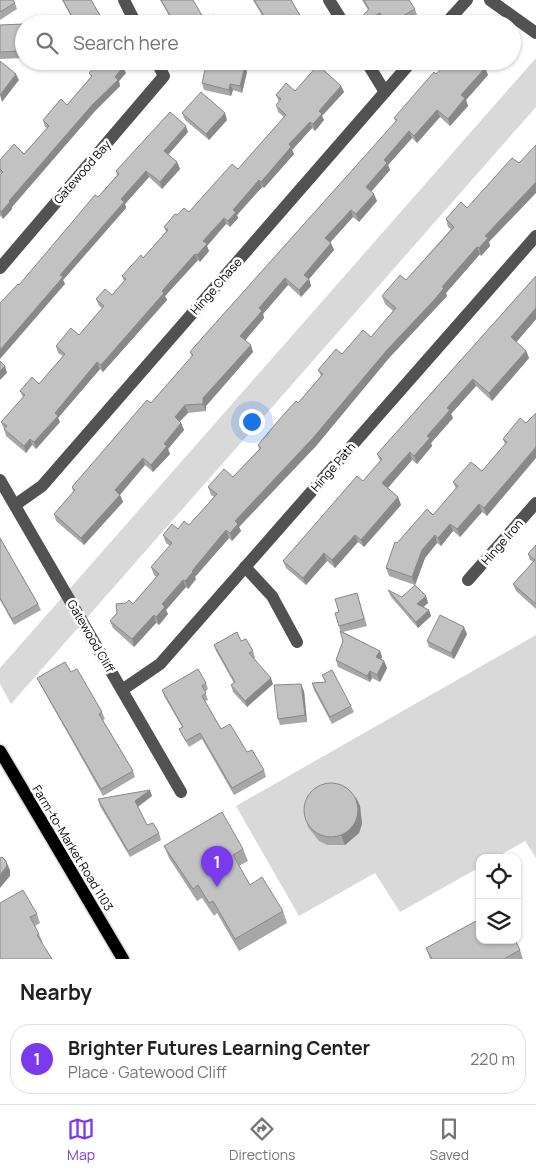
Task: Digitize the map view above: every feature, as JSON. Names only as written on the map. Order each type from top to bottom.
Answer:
[{"type":"main road","name":"Farm-to-Market Road 1103","points":[[0,752],[123,959]]},
{"type":"street","points":[[124,0],[132,15]]},
{"type":"street","points":[[329,0],[338,15]]},
{"type":"street","points":[[454,15],[467,0]]},
{"type":"street","points":[[490,0],[511,15]]},
{"type":"street","points":[[521,22],[536,33]]},
{"type":"street","name":"Gatewood Bay","points":[[0,268],[164,76],[161,70]]},
{"type":"street","points":[[372,70],[385,92]]},
{"type":"street","name":"Hinge Chase","points":[[15,506],[42,486],[404,70]]},
{"type":"street","name":"Hinge Path","points":[[122,690],[160,664],[534,241]]},
{"type":"street","name":"Gatewood Cliff","points":[[0,480],[181,792]]},
{"type":"street","name":"Hinge Iron","points":[[468,580],[536,503]]},
{"type":"street","points":[[245,567],[272,596],[297,642]]},
{"type":"shaded area","points":[[536,58],[536,107],[11,704],[0,684],[0,668]]},
{"type":"shaded area","points":[[536,635],[536,858],[525,841],[502,854],[476,854],[476,869],[400,912],[375,873],[299,916],[236,806]]},
{"type":"building","points":[[0,0],[13,0],[15,3],[0,12]]},
{"type":"building","points":[[63,0],[91,0],[100,15],[71,15]]},
{"type":"building","points":[[161,0],[193,0],[202,15],[170,15]]},
{"type":"building","points":[[254,0],[291,0],[300,15],[263,15]]},
{"type":"building","points":[[364,0],[409,0],[415,9],[405,15],[381,15],[380,13],[377,15],[363,15],[369,9]]},
{"type":"building","points":[[15,24],[15,51],[0,52],[0,25]]},
{"type":"building","points":[[0,61],[16,74],[0,95]]},
{"type":"building","points":[[92,70],[121,70],[115,77],[118,80],[93,104],[1,212],[0,175],[3,172],[0,169],[0,160],[14,144],[24,154],[49,126],[43,120],[61,99],[67,105],[92,76],[89,73]]},
{"type":"building","points":[[205,70],[244,70],[240,86],[230,84],[229,90],[202,83]]},
{"type":"building","points":[[314,70],[323,70],[341,86],[319,111],[322,114],[313,124],[310,122],[289,144],[291,147],[261,182],[259,180],[233,210],[236,212],[228,221],[224,218],[203,241],[207,244],[197,255],[195,254],[162,291],[164,293],[101,365],[97,362],[55,413],[58,416],[34,442],[30,439],[24,446],[4,429],[7,426],[1,422],[25,395],[20,391],[32,377],[39,384],[65,354],[56,346],[71,328],[79,335],[104,306],[96,299],[105,289],[112,295],[126,279],[122,276],[141,255],[143,258],[168,230],[164,227],[175,214],[177,215],[184,208],[189,212],[232,164],[238,169],[286,115],[276,105],[281,99],[276,95],[286,83],[295,91]]},
{"type":"building","points":[[440,70],[483,70],[461,95],[465,98],[448,119],[437,110],[414,136],[409,131],[384,160],[387,163],[366,187],[374,194],[356,214],[351,210],[325,238],[331,243],[304,275],[309,279],[299,290],[285,278],[259,308],[262,311],[240,336],[251,345],[203,398],[203,404],[185,405],[175,417],[181,423],[164,444],[167,446],[151,465],[143,458],[115,490],[120,495],[81,538],[54,514],[75,490],[72,487],[147,400],[151,403],[193,355],[190,352],[397,120],[394,118],[434,72],[436,74]]},
{"type":"building","points":[[201,92],[225,113],[206,134],[182,113]]},
{"type":"building","points":[[170,112],[186,126],[164,151],[177,162],[160,182],[146,171],[121,199],[124,202],[60,275],[63,277],[0,350],[0,303],[19,285],[95,195],[98,197],[119,174],[116,171]]},
{"type":"building","points":[[536,145],[536,182],[485,236],[488,238],[479,248],[477,247],[442,287],[444,288],[435,299],[387,350],[313,438],[235,521],[238,524],[230,533],[226,530],[193,572],[185,581],[183,580],[162,604],[165,607],[156,617],[154,615],[132,639],[110,621],[117,613],[116,604],[126,603],[129,600],[133,604],[159,574],[151,567],[172,543],[163,535],[172,524],[178,529],[184,521],[189,525],[217,494],[208,487],[224,469],[233,477],[261,448],[258,445],[278,421],[296,401],[298,403],[323,374],[318,370],[336,349],[342,354],[363,330],[371,337],[396,308],[382,296],[400,275],[406,280],[454,227],[446,219],[461,202],[467,208],[512,158],[519,163]]},
{"type":"building","points":[[536,276],[536,308],[511,337],[526,351],[489,393],[473,379],[447,408],[450,410],[427,436],[430,438],[414,456],[410,452],[382,483],[398,497],[361,540],[355,535],[332,560],[324,553],[303,578],[283,561],[357,476],[363,481],[382,459],[377,454]]},
{"type":"building","points":[[0,361],[5,366],[0,371]]},
{"type":"building","points":[[536,413],[536,447],[484,508],[479,504],[457,529],[450,524],[438,538],[435,535],[422,550],[412,577],[386,568],[395,542],[397,543],[427,509],[433,515],[458,486],[453,482],[471,462],[482,471],[507,442],[503,439],[520,418],[526,423]]},
{"type":"building","points":[[0,538],[38,604],[12,619],[0,598]]},
{"type":"building","points":[[536,545],[536,604],[513,584],[535,560],[528,554]]},
{"type":"building","points":[[415,585],[426,596],[417,604],[429,610],[416,622],[388,590],[402,597]]},
{"type":"building","points":[[357,593],[364,619],[339,626],[335,613],[339,612],[335,599]]},
{"type":"building","points":[[440,615],[464,627],[451,653],[427,641]]},
{"type":"building","points":[[340,631],[380,651],[376,657],[384,661],[377,675],[370,671],[367,676],[336,660],[343,641]]},
{"type":"building","points":[[237,632],[241,641],[246,639],[253,651],[249,653],[271,678],[245,701],[231,685],[235,682],[214,645]]},
{"type":"building","points":[[65,662],[71,672],[77,669],[102,712],[99,714],[133,771],[101,789],[37,678]]},
{"type":"building","points":[[198,669],[206,683],[202,686],[206,693],[202,696],[221,729],[230,724],[247,752],[252,750],[264,770],[232,788],[200,733],[186,741],[179,729],[183,727],[162,690]]},
{"type":"building","points":[[332,670],[351,706],[330,717],[312,683],[326,682],[322,675]]},
{"type":"building","points":[[301,684],[305,715],[278,719],[274,685]]},
{"type":"building","points":[[331,783],[341,785],[350,791],[356,800],[358,810],[356,820],[350,829],[341,835],[331,837],[321,835],[312,829],[306,820],[304,810],[306,800],[312,791],[321,785]]},
{"type":"building","points":[[150,790],[135,801],[147,825],[153,823],[159,833],[128,851],[98,799]]},
{"type":"building","points":[[222,812],[243,849],[233,855],[250,885],[262,877],[283,911],[235,939],[213,901],[209,903],[198,885],[193,889],[164,846]]},
{"type":"building","points":[[2,857],[6,861],[7,866],[0,875],[0,858]]},
{"type":"building","points":[[23,890],[37,914],[30,917],[39,934],[37,935],[52,959],[0,959],[0,903]]},
{"type":"building","points":[[476,921],[476,944],[517,944],[520,950],[504,959],[432,959],[426,948]]},
{"type":"place","name":"Brighter Futures Learning Center","points":[[217,887]]}]
